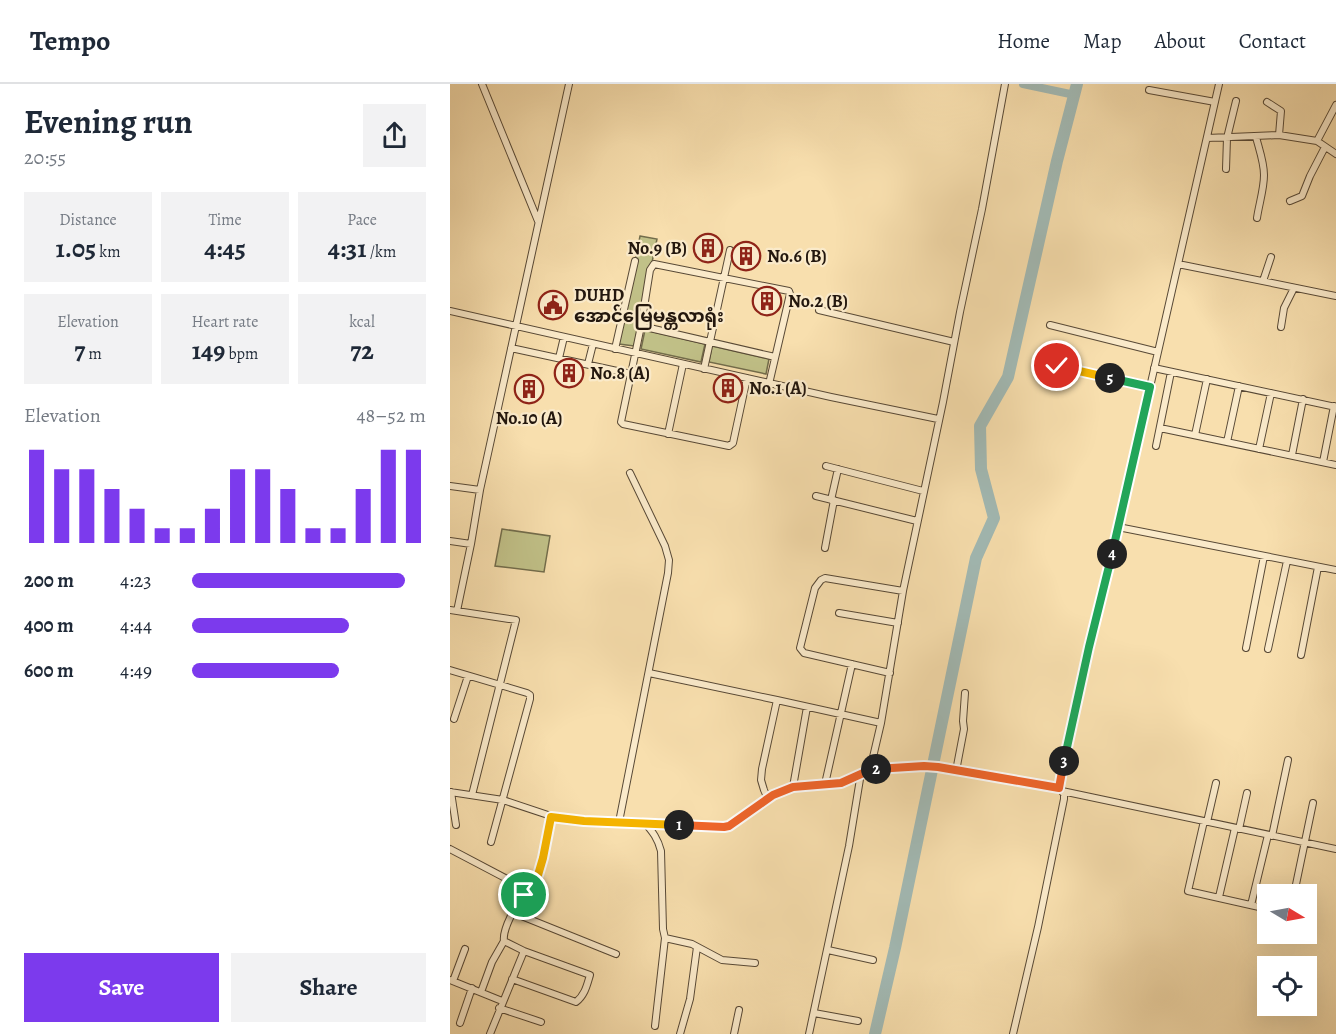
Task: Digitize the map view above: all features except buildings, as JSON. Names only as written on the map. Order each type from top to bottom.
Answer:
[{"type":"street","points":[[482,84],[538,222]]},
{"type":"street","points":[[472,795],[516,620],[454,610],[471,544],[480,490],[569,84]]},
{"type":"street","points":[[870,770],[881,723],[903,591],[982,209],[1005,84]]},
{"type":"street","points":[[1014,1034],[1064,799],[1060,789],[1077,698],[1219,84]]},
{"type":"street","points":[[1149,90],[1215,102]]},
{"type":"street","points":[[1226,170],[1227,138],[1236,101]]},
{"type":"street","points":[[1268,102],[1281,111],[1279,135]]},
{"type":"street","points":[[1317,141],[1336,105]]},
{"type":"street","points":[[1207,138],[1279,135],[1317,141],[1336,154]]},
{"type":"street","points":[[1256,137],[1264,173],[1257,218]]},
{"type":"street","points":[[1290,201],[1302,196],[1325,147]]},
{"type":"street","points":[[704,369],[730,250]]},
{"type":"street","points":[[1263,281],[1271,257]]},
{"type":"street","points":[[615,349],[635,261]]},
{"type":"street","points":[[747,378],[733,443],[729,446],[621,422],[650,270],[654,264],[789,291],[769,384]]},
{"type":"street","points":[[1178,264],[1334,294]]},
{"type":"street","points":[[1281,327],[1284,308],[1294,288]]},
{"type":"street","points":[[819,310],[954,342]]},
{"type":"street","points":[[450,312],[769,384],[938,419]]},
{"type":"street","points":[[1050,325],[1158,352]]},
{"type":"street","points":[[641,326],[775,357]]},
{"type":"street","points":[[559,358],[564,337]]},
{"type":"street","points":[[588,364],[593,344]]},
{"type":"street","points":[[511,348],[631,374]]},
{"type":"street","points":[[668,434],[683,364]]},
{"type":"street","points":[[1057,366],[1150,387]]},
{"type":"street","points":[[1154,368],[1335,406],[1323,462]]},
{"type":"street","points":[[1156,446],[1171,372]]},
{"type":"street","points":[[1195,435],[1207,380]]},
{"type":"street","points":[[1227,442],[1239,386]]},
{"type":"street","points":[[1259,449],[1271,393]]},
{"type":"street","points":[[1292,455],[1303,399]]},
{"type":"street","points":[[1160,428],[1336,465]]},
{"type":"street","points":[[826,466],[923,491]]},
{"type":"street","points":[[825,548],[838,469]]},
{"type":"street","points":[[619,822],[669,560],[665,546],[630,473]]},
{"type":"street","points":[[450,486],[480,490]]},
{"type":"street","points":[[816,496],[917,521]]},
{"type":"street","points":[[1118,527],[1336,570]]},
{"type":"street","points":[[450,541],[471,544]]},
{"type":"street","points":[[1246,648],[1264,556]]},
{"type":"street","points":[[1268,649],[1287,561]]},
{"type":"street","points":[[1301,655],[1318,567]]},
{"type":"street","points":[[890,673],[804,653],[800,648],[815,588],[821,580],[825,578],[903,591]]},
{"type":"street","points":[[839,613],[898,623]]},
{"type":"street","points":[[825,784],[852,664]]},
{"type":"street","points":[[450,670],[530,695],[491,842]]},
{"type":"street","points":[[649,674],[881,723]]},
{"type":"street","points":[[454,719],[468,676]]},
{"type":"street","points":[[956,771],[964,729],[965,693]]},
{"type":"street","points":[[768,798],[761,780],[762,769],[777,700]]},
{"type":"street","points":[[793,787],[807,707]]},
{"type":"street","points":[[1251,905],[1288,760]]},
{"type":"street","points":[[456,825],[451,792],[503,800],[551,817],[724,827],[729,826],[768,798],[793,787],[846,782],[870,770],[924,766],[1060,789],[1336,849]]},
{"type":"street","points":[[809,1034],[849,846],[861,773]]},
{"type":"street","points":[[1216,783],[1188,890],[1257,906]]},
{"type":"street","points":[[1219,897],[1247,793]]},
{"type":"street","points":[[1296,884],[1313,803]]},
{"type":"street","points":[[481,992],[492,962],[504,941],[505,928],[538,875],[551,817]]},
{"type":"street","points":[[644,822],[654,833],[661,851],[665,938],[655,1026]]},
{"type":"street","points":[[450,849],[528,890]]},
{"type":"street","points":[[514,913],[616,954]]},
{"type":"street","points":[[665,938],[697,946],[722,960],[755,963]]},
{"type":"street","points":[[504,941],[524,951],[590,975],[586,990],[576,1002],[512,979]]},
{"type":"street","points":[[680,1034],[690,999],[697,946]]},
{"type":"street","points":[[465,949],[452,980],[541,1022]]},
{"type":"street","points":[[828,950],[873,960]]},
{"type":"street","points":[[490,1034],[524,951]]},
{"type":"street","points":[[460,1023],[471,988]]},
{"type":"street","points":[[734,1034],[739,1010]]},
{"type":"street","points":[[814,1013],[858,1021]]},
{"type":"green space","points":[[640,236],[657,239],[634,346],[619,344]]},
{"type":"green space","points":[[645,330],[705,344],[701,362],[641,349]]},
{"type":"green space","points":[[712,346],[769,359],[766,374],[709,362]]},
{"type":"green space","points":[[502,529],[550,536],[544,572],[495,566]]},
{"type":"waterway","points":[[1023,84],[1075,95]]},
{"type":"waterway","points":[[875,1034],[976,558],[994,518],[981,469],[980,426],[1008,377],[1057,161],[1077,84]]},
{"type":"place","name":"No.9 (B)","points":[[708,248]]},
{"type":"place","name":"No.6 (B)","points":[[746,256]]},
{"type":"place","name":"No.2 (B)","points":[[767,301]]},
{"type":"place","name":"DUHD အောင်မြေမန္တလာရုံး","points":[[553,305]]},
{"type":"place","name":"No.8 (A)","points":[[569,373]]},
{"type":"place","name":"No.1 (A)","points":[[728,388]]},
{"type":"place","name":"No.10 (A)","points":[[529,389]]},
{"type":"route","points":[[524,895],[538,875],[551,817],[584,821],[644,822],[719,828],[729,826],[773,795],[793,787],[846,782],[870,770],[924,766],[1059,788],[1077,698],[1150,387],[1057,366]]}]
